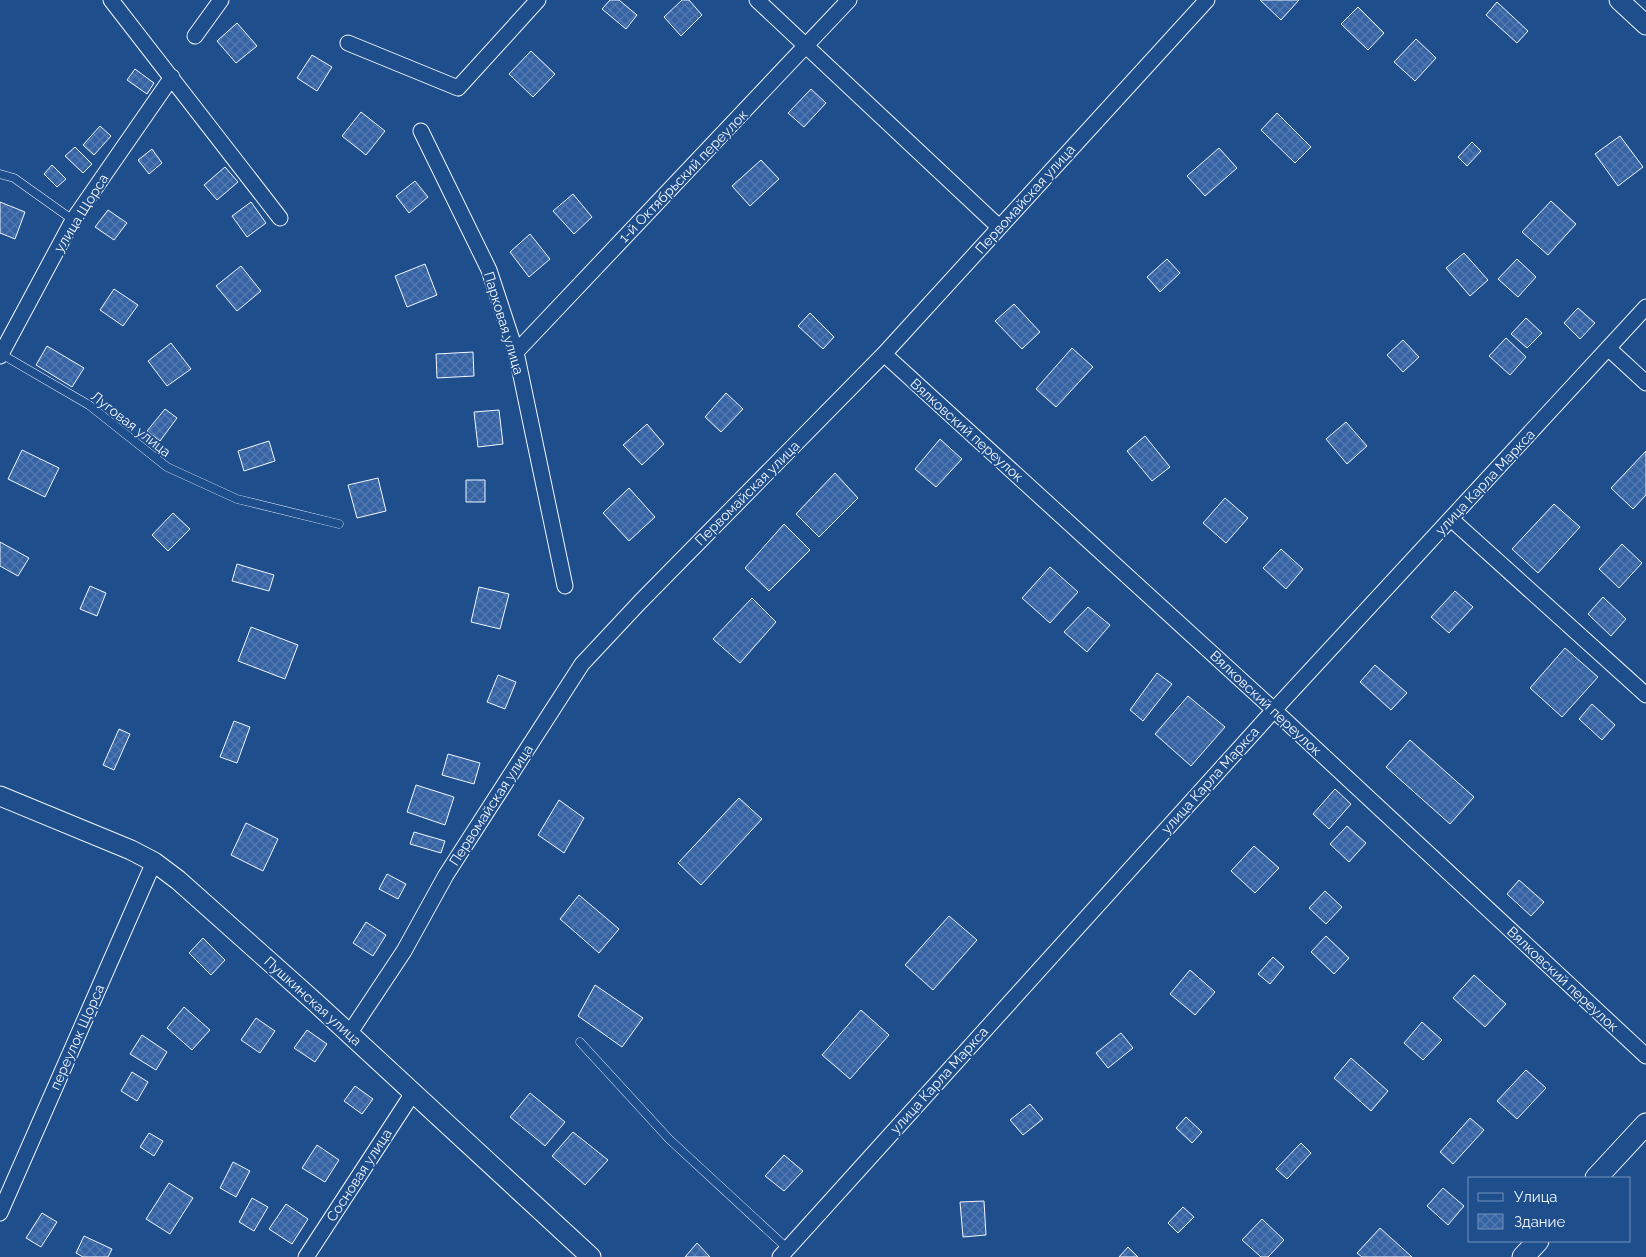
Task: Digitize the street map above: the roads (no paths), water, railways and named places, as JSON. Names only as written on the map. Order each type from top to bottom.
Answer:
[{"type":"main road","points":[[1597,1177],[1646,1124]]},
{"type":"main road","points":[[1523,1257],[1537,1242]]},
{"type":"street","points":[[111,0],[280,218]]},
{"type":"street","points":[[195,36],[221,0]]},
{"type":"street","points":[[348,43],[458,88],[538,0]]},
{"type":"street","points":[[757,0],[999,227]]},
{"type":"street","name":"1-й Октябрьский переулок","points":[[516,352],[849,0]]},
{"type":"street","name":"Первомайская улица","points":[[349,1034],[404,951],[446,875],[582,664],[640,602],[884,354],[1207,0]]},
{"type":"street","points":[[1619,0],[1646,25]]},
{"type":"street","name":"улица Щорса","points":[[1,355],[73,220],[172,77]]},
{"type":"street","name":"Парковая улица","points":[[421,131],[489,270],[516,352],[565,586]]},
{"type":"street","name":"улица Карла Маркса","points":[[784,1253],[1274,710],[1646,308]]},
{"type":"street","points":[[1608,348],[1646,383]]},
{"type":"street","name":"Вялковский переулок","points":[[884,354],[1274,710],[1646,1056]]},
{"type":"street","points":[[1450,519],[1646,695]]},
{"type":"street","name":"Пушкинская улица","points":[[0,796],[131,850],[154,862],[178,880],[349,1034],[591,1257]]},
{"type":"street","name":"переулок Щорса","points":[[0,1212],[154,862]]},
{"type":"street","name":"Сосновая улица","points":[[306,1257],[412,1093]]},
{"type":"lane","points":[[0,174],[14,178],[73,220]]},
{"type":"lane","name":"Луговая улица","points":[[1,355],[89,405],[167,467],[237,499],[339,524]]},
{"type":"lane","points":[[580,1042],[669,1139],[784,1253]]}]
